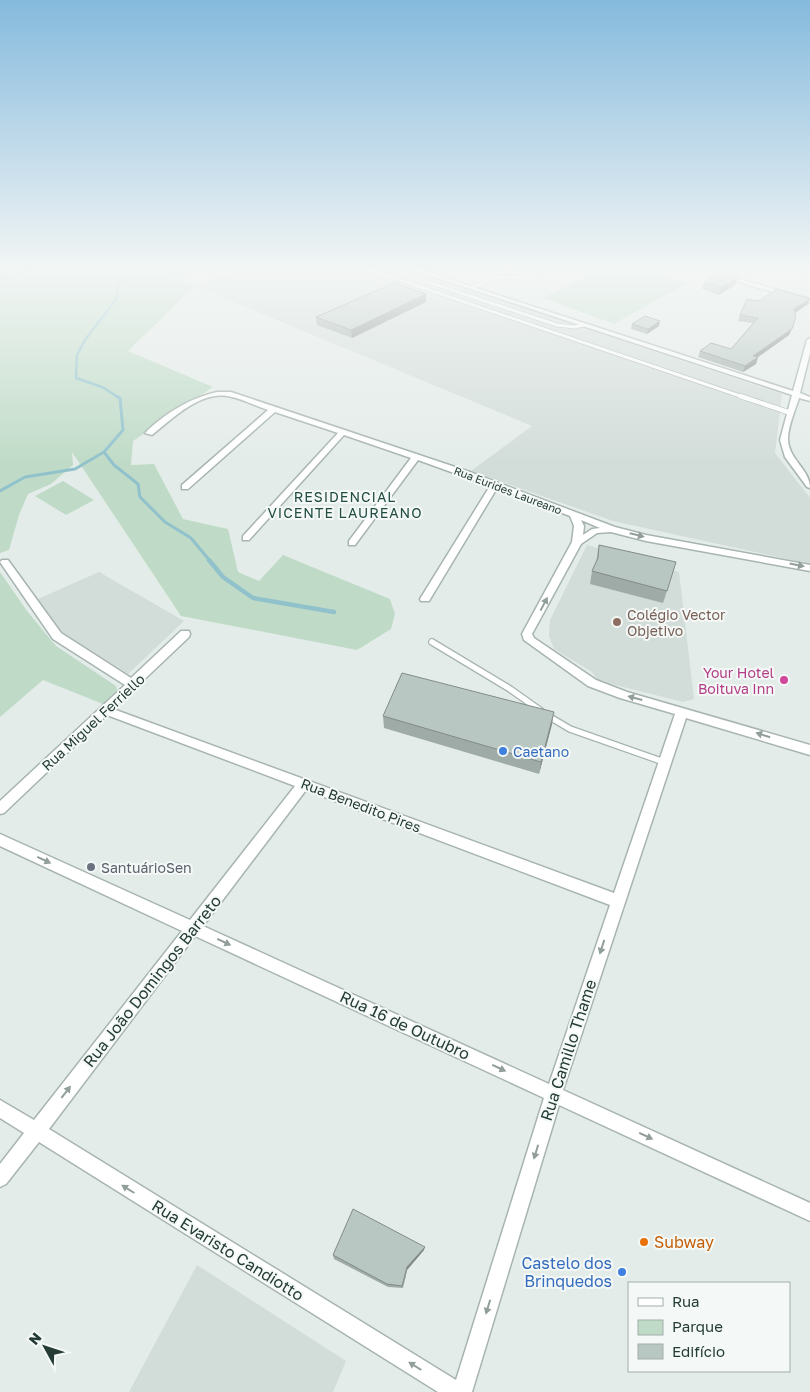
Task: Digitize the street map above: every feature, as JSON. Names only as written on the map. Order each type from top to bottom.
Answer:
[{"type":"street","points":[[611,334],[810,400]]},
{"type":"street","points":[[810,340],[784,439],[788,455],[810,485]]},
{"type":"street","name":"Rua Eurides Laureano","points":[[149,433],[196,400],[212,394],[228,394],[495,484],[612,529],[646,538],[810,568]]},
{"type":"street","points":[[184,487],[274,409]]},
{"type":"street","points":[[246,538],[343,432]]},
{"type":"street","points":[[352,543],[416,457]]},
{"type":"street","points":[[425,599],[495,484]]},
{"type":"street","points":[[574,515],[579,526],[578,542],[527,634],[529,640],[588,681],[624,695],[810,750]]},
{"type":"street","points":[[578,542],[595,531],[612,529]]},
{"type":"street","points":[[5,562],[57,636],[132,684]]},
{"type":"street","name":"Rua Miguel Ferriello","points":[[0,809],[185,634]]},
{"type":"street","name":"Rua Benedito Pires","points":[[105,710],[617,901]]},
{"type":"street","name":"Rua Camillo Thame","points":[[462,1392],[554,1093],[682,711]]},
{"type":"street","name":"Rua João Domingos Barreto","points":[[0,1178],[304,784]]},
{"type":"street","name":"Rua 16 de Outubro","points":[[0,840],[810,1212]]},
{"type":"street","name":"Rua Evaristo Candiotto","points":[[0,1108],[457,1392]]},
{"type":"lane","points":[[560,334],[791,413]]},
{"type":"lane","points":[[432,642],[510,689],[570,729],[664,762]]},
{"type":"shaded area","points":[[310,334],[602,334],[782,394],[775,453],[810,498],[810,564],[613,521],[471,471],[532,426]]},
{"type":"shaded area","name":"Colégio Vector Objetivo","points":[[587,545],[679,572],[694,699],[683,702],[597,679],[592,672],[554,649],[549,636],[550,620]]},
{"type":"shaded area","points":[[99,572],[184,621],[128,674],[63,633],[38,599]]},
{"type":"shaded area","points":[[197,1265],[346,1361],[333,1392],[129,1392]]},
{"type":"green space","points":[[0,334],[146,334],[128,351],[213,387],[133,441],[131,465],[154,464],[183,519],[228,529],[238,572],[259,581],[283,555],[390,599],[395,614],[391,629],[357,650],[181,616],[72,452],[73,465],[51,484],[28,494],[19,515],[9,550],[0,553]]},
{"type":"green space","points":[[63,481],[94,500],[66,515],[35,496]]},
{"type":"green space","points":[[0,572],[27,611],[56,646],[116,686],[117,690],[103,704],[43,680],[0,717]]},
{"type":"building","points":[[744,334],[785,334],[753,356],[758,357],[745,366],[700,351],[711,343],[731,349]]},
{"type":"building","points":[[599,545],[676,562],[667,591],[592,571],[598,558]]},
{"type":"building","name":"Caetano","points":[[402,673],[554,712],[541,762],[383,716]]},
{"type":"building","points":[[353,1209],[425,1247],[407,1267],[402,1286],[387,1284],[333,1255]]},
{"type":"waterway","points":[[90,334],[77,355],[76,378],[102,387],[118,397]]},
{"type":"waterway","points":[[104,452],[123,430],[120,398],[118,397]]},
{"type":"waterway","points":[[0,491],[25,477],[75,469],[104,452]]},
{"type":"waterway","points":[[104,452],[114,465],[138,484],[140,497],[165,522],[191,538],[210,561]]},
{"type":"waterway","points":[[209,560],[223,577],[253,598],[334,612]]},
{"type":"place","name":"Colégio Vector Objetivo","points":[[617,622]]},
{"type":"place","name":"Your Hotel Boituva Inn","points":[[784,680]]},
{"type":"place","name":"Caetano","points":[[503,751]]},
{"type":"place","name":"SantuárioSen","points":[[91,867]]},
{"type":"place","name":"Subway","points":[[644,1242]]},
{"type":"place","name":"Castelo dos Brinquedos","points":[[622,1272]]},
{"type":"district","name":"RESIDENCIAL VICENTE LAUREANO","points":[[345,504]]}]
